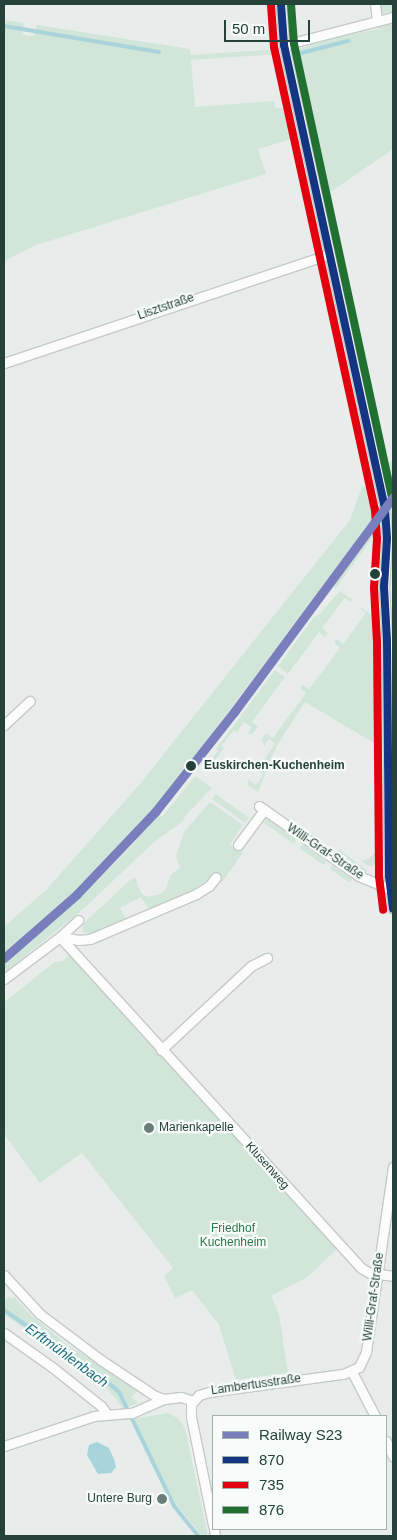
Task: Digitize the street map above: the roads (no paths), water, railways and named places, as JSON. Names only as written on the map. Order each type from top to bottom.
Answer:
[{"type":"street","points":[[281,4],[284,46],[390,525],[384,587],[387,641],[389,889],[393,910]]},
{"type":"street","points":[[375,4],[377,21]]},
{"type":"street","points":[[284,46],[393,17]]},
{"type":"street","name":"Lisztstraße","points":[[4,363],[329,254]]},
{"type":"street","points":[[4,725],[30,701]]},
{"type":"street","name":"Willi-Graf-Straße","points":[[238,845],[262,808],[358,876],[389,889]]},
{"type":"street","points":[[60,937],[78,940],[90,939],[196,894],[209,886],[216,877]]},
{"type":"street","points":[[4,979],[60,937],[78,920]]},
{"type":"street","name":"Klusenweg","points":[[60,937],[354,1261],[366,1272],[377,1274]]},
{"type":"street","points":[[161,1050],[251,966],[267,958]]},
{"type":"street","name":"Willi-Graf-Straße","points":[[352,1372],[362,1363],[366,1352],[393,1167]]},
{"type":"street","points":[[377,1274],[393,1276]]},
{"type":"street","points":[[4,1276],[29,1304],[54,1326],[164,1400]]},
{"type":"street","points":[[4,1333],[52,1367],[101,1406],[108,1414]]},
{"type":"street","points":[[352,1372],[374,1415]]},
{"type":"street","name":"Lambertusstraße","points":[[4,1446],[94,1416],[129,1413],[164,1400],[181,1397],[193,1401],[199,1395],[209,1392],[352,1372]]},
{"type":"street","points":[[193,1401],[191,1417],[212,1517]]},
{"type":"street","points":[[387,1442],[393,1457]]},
{"type":"water","points":[[97,1442],[109,1448],[114,1459],[116,1467],[111,1473],[98,1474],[87,1455],[89,1445]]},
{"type":"waterway","points":[[4,26],[159,52]]},
{"type":"waterway","points":[[297,54],[348,41]]},
{"type":"waterway","name":"Erftmühlenbach","points":[[4,1310],[104,1379],[119,1392],[174,1506],[198,1536]]},
{"type":"rail line","name":"S23","points":[[4,958],[76,895],[155,812],[234,712],[393,497]]},
{"type":"place","name":"Euskirchen-Kuchenheim","points":[[191,766]]},
{"type":"place","name":"Marienkapelle","points":[[149,1128]]},
{"type":"place","name":"Untere Burg","points":[[162,1499]]},
{"type":"park label","name":"Friedhof Kuchenheim","points":[[233,1236]]}]
